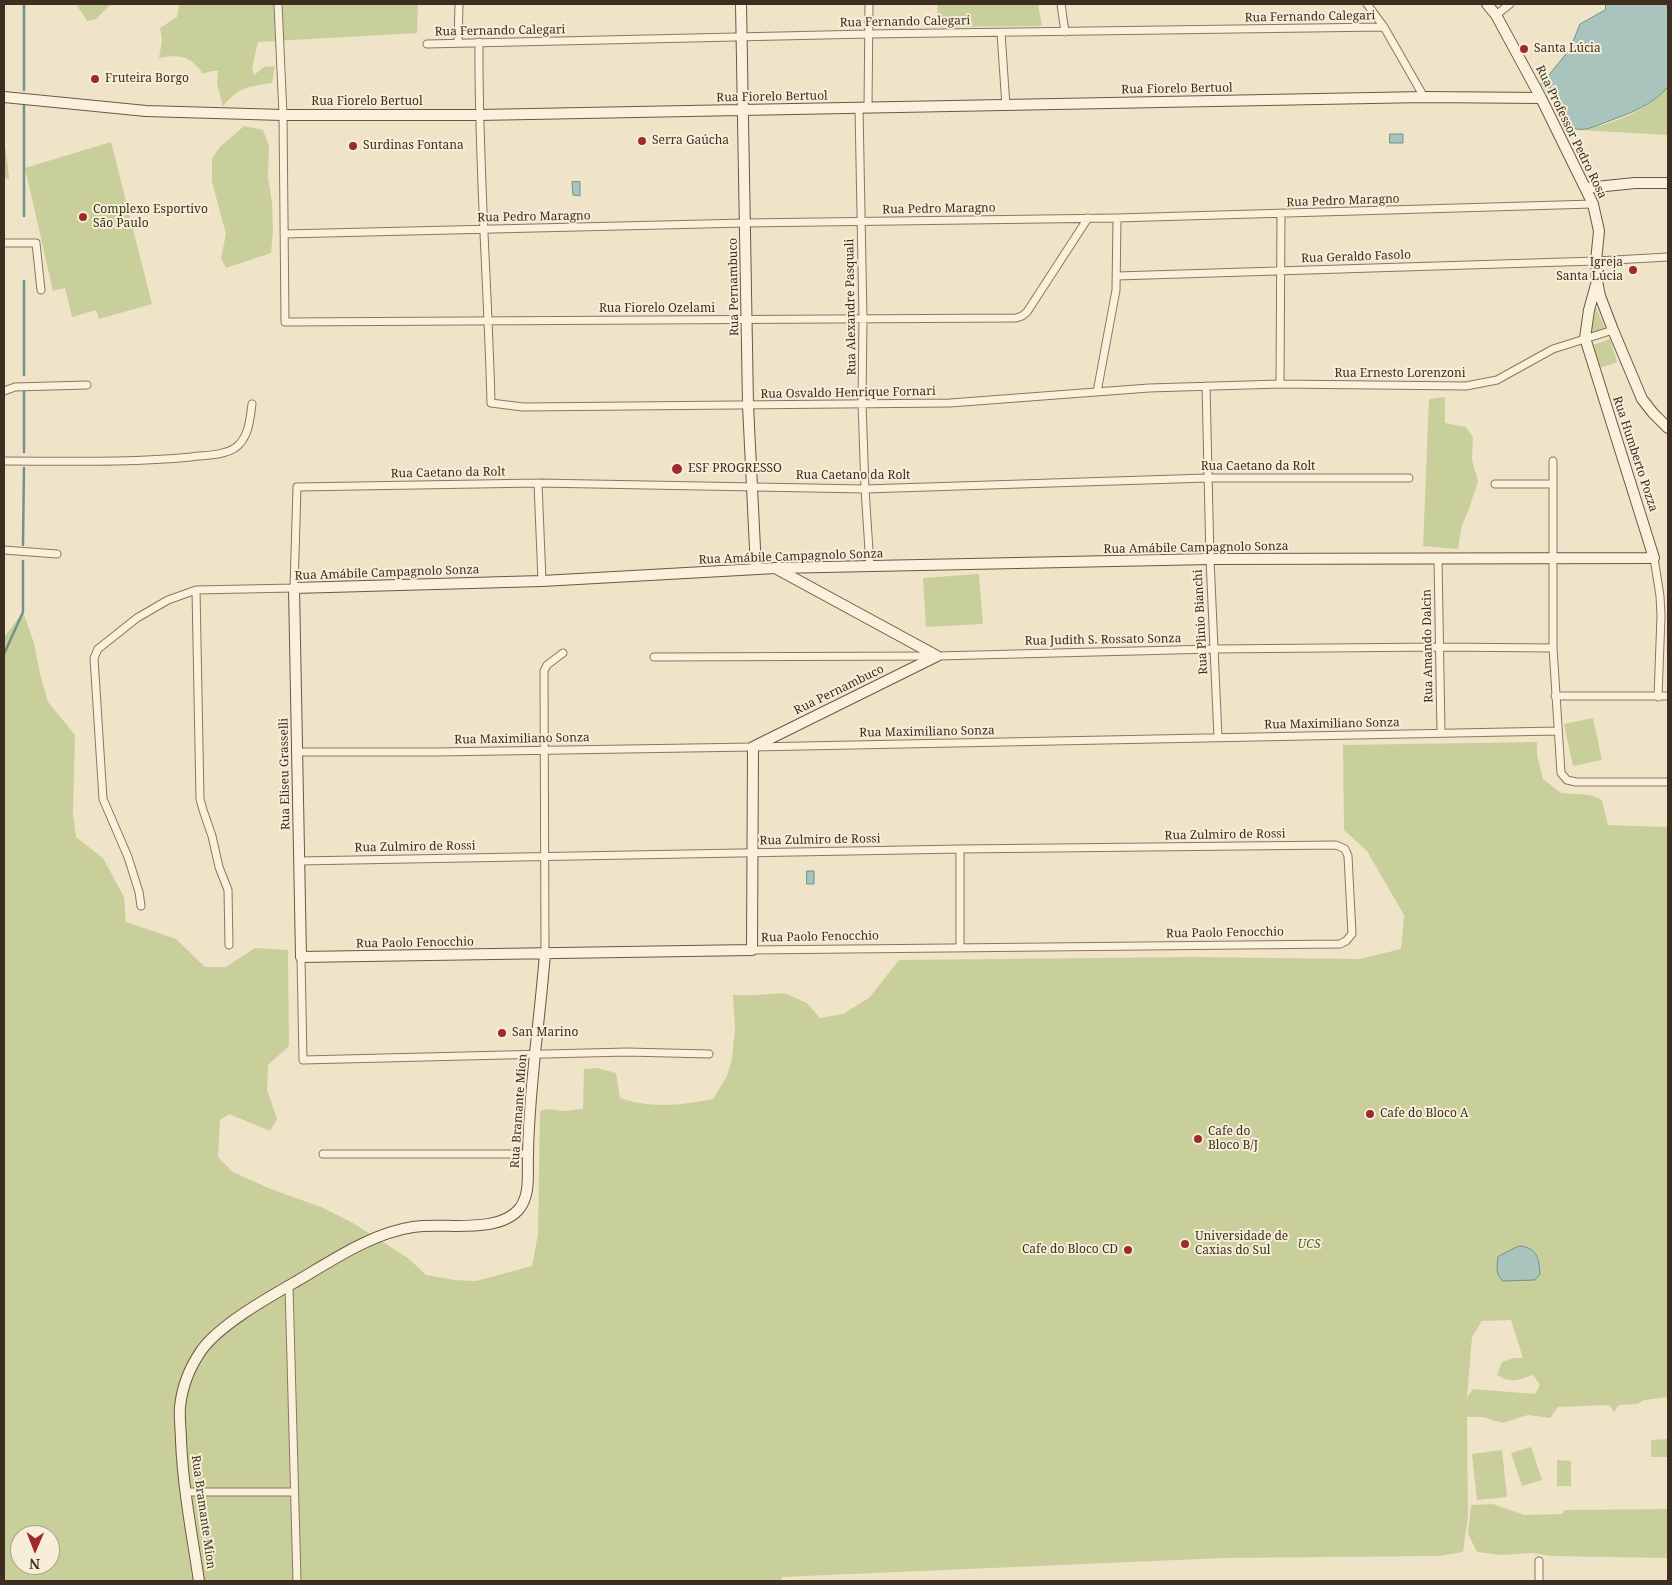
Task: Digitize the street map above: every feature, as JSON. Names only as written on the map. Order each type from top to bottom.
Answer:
[{"type":"street","points":[[278,4],[283,115],[284,234]]},
{"type":"street","points":[[458,4],[458,43]]},
{"type":"street","name":"Rua Pernambuco","points":[[741,4],[748,405],[756,569]]},
{"type":"street","name":"Rua Alexandre Pasquali","points":[[869,4],[861,222],[862,403],[870,566]]},
{"type":"street","points":[[1061,4],[1065,32]]},
{"type":"street","points":[[1367,4],[1384,27],[1424,97]]},
{"type":"street","name":"Rua Professor Pedro Rosa","points":[[1487,4],[1496,15],[1541,98],[1593,204],[1599,231],[1596,261],[1597,281]]},
{"type":"street","points":[[1496,15],[1510,4]]},
{"type":"street","name":"Rua Fernando Calegari","points":[[426,44],[742,36],[1384,27]]},
{"type":"street","points":[[1001,33],[1006,106]]},
{"type":"street","points":[[479,42],[478,115],[489,321]]},
{"type":"street","name":"Rua Fiorelo Bertuol","points":[[4,97],[146,111],[283,115],[478,115],[1424,97],[1541,98]]},
{"type":"street","points":[[1586,188],[1635,183],[1668,183]]},
{"type":"street","name":"Rua Pedro Maragno","points":[[284,234],[745,223],[1116,218],[1593,204]]},
{"type":"street","points":[[1280,214],[1280,384]]},
{"type":"street","name":"Rua Fiorelo Ozelami","points":[[284,234],[285,322],[1016,318],[1027,312],[1088,218]]},
{"type":"street","points":[[1097,392],[1116,290],[1116,218]]},
{"type":"street","points":[[4,243],[36,243],[42,290]]},
{"type":"street","name":"Rua Geraldo Fasolo","points":[[1117,276],[1596,261],[1668,257]]},
{"type":"street","points":[[1597,281],[1600,296],[1642,399],[1652,413],[1668,428]]},
{"type":"street","name":"Rua Humberto Pozza","points":[[1597,281],[1589,310],[1585,338],[1654,558],[1661,616],[1658,697]]},
{"type":"street","name":"Rua Osvaldo Henrique Fornari","points":[[489,321],[491,403],[523,407],[950,403],[1206,386]]},
{"type":"street","name":"Rua Ernesto Lorenzoni","points":[[1206,386],[1280,384],[1466,386],[1481,384],[1497,380],[1553,349],[1613,330]]},
{"type":"street","points":[[4,391],[15,387],[87,385]]},
{"type":"street","name":"Rua Plinio Bianchi","points":[[1206,386],[1207,478],[1218,737]]},
{"type":"street","points":[[4,461],[172,459],[226,453],[237,447],[244,439],[250,422],[252,404]]},
{"type":"street","points":[[1552,461],[1553,648],[1561,773],[1567,780],[1576,782],[1668,782]]},
{"type":"street","name":"Rua Caetano da Rolt","points":[[297,487],[538,483],[865,489],[1207,478],[1409,478]]},
{"type":"street","points":[[538,483],[542,581]]},
{"type":"street","points":[[1495,484],[1553,484]]},
{"type":"street","name":"Rua Eliseu Grasselli","points":[[297,487],[294,588],[303,1060],[535,1054]]},
{"type":"street","points":[[4,550],[56,554]]},
{"type":"street","name":"Rua Amando Dalcin","points":[[1438,558],[1441,733]]},
{"type":"street","name":"Rua Amábile Campagnolo Sonza","points":[[141,906],[139,892],[128,857],[103,799],[94,658],[98,649],[137,618],[168,600],[196,590],[542,581],[776,568],[1210,559],[1654,558]]},
{"type":"street","points":[[776,568],[937,656]]},
{"type":"street","points":[[196,590],[200,799],[212,836],[219,867],[228,890],[229,945]]},
{"type":"street","name":"Rua Judith S. Rossato Sonza","points":[[654,657],[937,656],[1439,646],[1553,648]]},
{"type":"street","name":"Rua Bramante Mion","points":[[199,1581],[185,1492],[180,1408],[187,1377],[201,1350],[230,1323],[344,1254],[387,1233],[414,1227],[496,1224],[510,1217],[521,1207],[527,1189],[529,1118],[545,953],[544,672],[547,665],[563,653]]},
{"type":"street","name":"Rua Pernambuco","points":[[753,747],[937,656]]},
{"type":"street","points":[[1555,696],[1668,696]]},
{"type":"street","name":"Rua Maximiliano Sonza","points":[[297,752],[753,747],[1557,731]]},
{"type":"street","points":[[752,950],[753,747]]},
{"type":"street","name":"Rua Zulmiro de Rossi","points":[[299,861],[751,852],[1336,845],[1342,846],[1348,856],[1352,934],[1346,941],[1340,944]]},
{"type":"street","points":[[960,849],[960,948]]},
{"type":"street","name":"Rua Paolo Fenocchio","points":[[301,957],[1340,944]]},
{"type":"street","points":[[535,1054],[627,1052],[709,1054]]},
{"type":"street","points":[[323,1154],[528,1154]]},
{"type":"street","points":[[289,1286],[297,1581]]},
{"type":"street","points":[[185,1492],[294,1492]]},
{"type":"street","points":[[1539,1561],[1539,1581]]},
{"type":"green space","points":[[76,4],[111,4],[96,19],[87,21]]},
{"type":"green space","points":[[179,4],[418,4],[417,33],[258,42],[252,69],[254,75],[264,67],[275,66],[272,83],[245,88],[229,99],[223,106],[217,84],[218,71],[203,74],[194,63],[184,58],[173,56],[159,58],[162,40],[160,28],[177,17]]},
{"type":"green space","points":[[938,4],[1038,4],[1042,26],[936,27]]},
{"type":"green space","points":[[1668,87],[1668,135],[1579,130],[1603,125],[1628,116],[1650,103]]},
{"type":"green space","points":[[244,126],[263,130],[269,146],[268,177],[272,203],[273,230],[271,253],[226,268],[221,258],[226,234],[212,182],[212,158],[220,147]]},
{"type":"green space","name":"Complexo Esportivo São Paulo","points":[[111,142],[152,304],[99,319],[96,310],[72,317],[65,288],[53,291],[25,168]]},
{"type":"green space","points":[[4,150],[6,150],[9,179],[4,178]]},
{"type":"green space","points":[[1596,307],[1605,329],[1591,333]]},
{"type":"green space","points":[[1610,339],[1617,362],[1600,368],[1593,345]]},
{"type":"green space","points":[[1445,397],[1445,423],[1466,427],[1473,437],[1472,460],[1478,481],[1462,525],[1458,549],[1423,546],[1429,399]]},
{"type":"green space","points":[[979,574],[983,624],[926,627],[923,578]]},
{"type":"green space","name":"UCS","points":[[23,612],[34,643],[48,702],[75,735],[73,813],[76,837],[103,858],[124,897],[126,922],[176,939],[205,967],[226,967],[255,948],[288,950],[289,1046],[268,1065],[267,1090],[277,1119],[270,1131],[229,1114],[220,1120],[218,1157],[233,1172],[271,1189],[321,1207],[353,1223],[408,1258],[426,1275],[455,1280],[476,1281],[532,1266],[538,1234],[540,1111],[547,1109],[564,1111],[583,1109],[584,1069],[597,1068],[616,1073],[620,1098],[644,1104],[666,1105],[713,1099],[727,1076],[732,1059],[735,1029],[733,995],[784,993],[807,1003],[820,1018],[843,1014],[869,998],[899,960],[1193,957],[1360,959],[1401,949],[1404,915],[1367,851],[1344,830],[1343,745],[1537,742],[1537,755],[1543,779],[1561,793],[1590,795],[1602,800],[1608,825],[1668,827],[1668,1397],[1644,1400],[1637,1404],[1619,1405],[1614,1412],[1609,1405],[1558,1407],[1550,1418],[1528,1415],[1502,1423],[1483,1417],[1467,1417],[1468,1516],[1463,1552],[1439,1556],[1224,1558],[782,1577],[781,1581],[4,1581],[4,637]],"holes":[[[1511,1320],[1523,1358],[1513,1358],[1502,1362],[1497,1375],[1507,1380],[1519,1380],[1533,1375],[1540,1385],[1535,1394],[1473,1389],[1467,1397],[1472,1337],[1482,1321]]]},
{"type":"green space","points":[[1593,718],[1602,760],[1573,766],[1564,724]]},
{"type":"green space","points":[[1668,1439],[1668,1457],[1651,1457],[1651,1440]]},
{"type":"green space","points":[[1531,1447],[1542,1480],[1522,1486],[1511,1453]]},
{"type":"green space","points":[[1502,1450],[1507,1497],[1477,1500],[1472,1454]]},
{"type":"green space","points":[[1557,1460],[1571,1461],[1571,1486],[1557,1486]]},
{"type":"green space","points":[[1493,1504],[1524,1515],[1562,1514],[1565,1510],[1668,1509],[1668,1558],[1551,1556],[1533,1553],[1501,1555],[1477,1552],[1468,1534],[1471,1505]]},
{"type":"water","points":[[1606,4],[1668,4],[1668,87],[1648,104],[1633,111],[1587,129],[1576,129],[1563,119],[1557,106],[1541,84],[1542,79],[1548,76],[1570,49],[1580,24],[1605,10]]},
{"type":"water","points":[[1390,134],[1403,134],[1403,143],[1390,143]]},
{"type":"water","points":[[572,182],[580,182],[580,196],[573,195]]},
{"type":"water","points":[[807,871],[814,871],[814,884],[807,884]]},
{"type":"water","points":[[1519,1246],[1530,1249],[1536,1254],[1540,1274],[1535,1280],[1503,1281],[1498,1273],[1498,1257]]},
{"type":"waterway","points":[[24,4],[24,90]]},
{"type":"waterway","points":[[24,106],[24,216]]},
{"type":"waterway","points":[[24,281],[24,375]]},
{"type":"waterway","points":[[24,391],[24,452]]},
{"type":"waterway","points":[[23,545],[24,468]]},
{"type":"waterway","points":[[4,654],[23,612],[23,561]]},
{"type":"place","name":"Santa Lúcia","points":[[1524,49]]},
{"type":"place","name":"Fruteira Borgo","points":[[95,79]]},
{"type":"place","name":"Serra Gaúcha","points":[[642,141]]},
{"type":"place","name":"Surdinas Fontana","points":[[353,146]]},
{"type":"place","name":"Complexo Esportivo São Paulo","points":[[83,217]]},
{"type":"place","name":"Igreja Santa Lúcia","points":[[1633,270]]},
{"type":"place","name":"ESF PROGRESSO","points":[[677,469]]},
{"type":"place","name":"San Marino","points":[[502,1033]]},
{"type":"place","name":"Cafe do Bloco A","points":[[1370,1114]]},
{"type":"place","name":"Cafe do Bloco B/J","points":[[1198,1139]]},
{"type":"place","name":"Universidade de Caxias do Sul","points":[[1185,1244]]},
{"type":"place","name":"Cafe do Bloco CD","points":[[1128,1250]]}]
